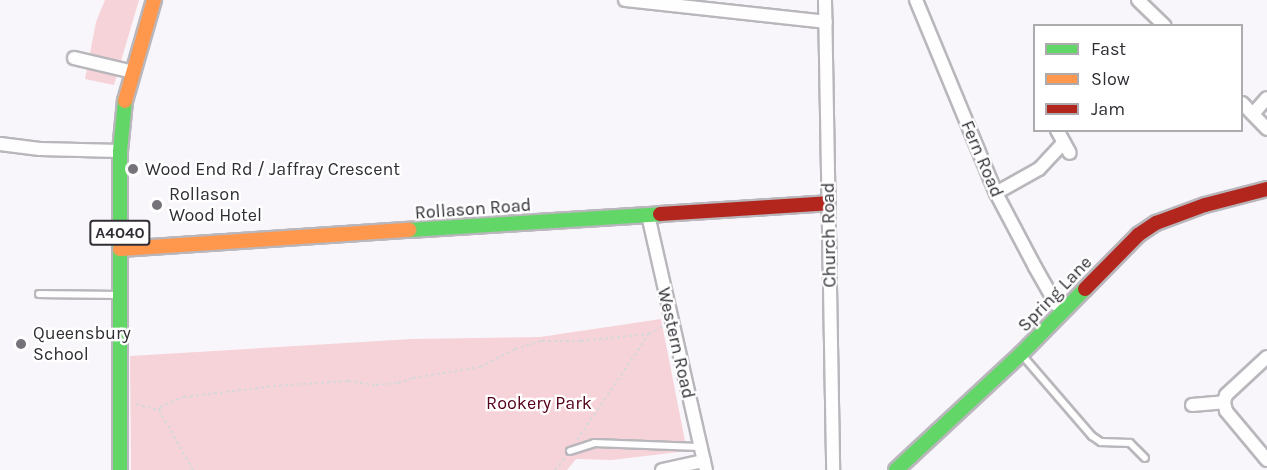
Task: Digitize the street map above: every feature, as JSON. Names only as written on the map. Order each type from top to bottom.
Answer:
[{"type":"street","name":"A4040","points":[[120,470],[122,400],[120,151],[125,103],[154,0]]},
{"type":"street","points":[[625,0],[826,22]]},
{"type":"street","name":"Church Road","points":[[825,0],[833,470]]},
{"type":"street","name":"Fern Road","points":[[916,0],[996,193],[1035,267],[1063,311]]},
{"type":"street","points":[[1138,0],[1163,24]]},
{"type":"street","points":[[74,58],[132,72]]},
{"type":"street","points":[[1253,114],[1267,98]]},
{"type":"street","points":[[1243,104],[1267,129]]},
{"type":"street","points":[[996,193],[1038,169],[1066,148],[1058,132]]},
{"type":"street","points":[[0,144],[40,149],[120,151]]},
{"type":"street","name":"Spring Lane","points":[[896,470],[1021,354],[1123,249],[1156,223],[1205,205],[1266,188]]},
{"type":"street","name":"Rollason Road","points":[[120,249],[828,203]]},
{"type":"street","name":"Western Road","points":[[648,215],[699,447],[705,465]]},
{"type":"street","points":[[1267,357],[1226,395],[1224,402],[1226,411],[1267,460]]},
{"type":"street","points":[[1192,405],[1224,402]]},
{"type":"street","points":[[662,470],[705,465]]},
{"type":"lane","points":[[39,294],[120,295]]},
{"type":"lane","points":[[1021,354],[1092,436],[1101,442],[1130,443],[1145,458]]},
{"type":"lane","points":[[570,451],[594,443],[699,447]]},
{"type":"path","points":[[159,410],[160,406],[184,397],[262,387],[348,381],[376,385],[398,383],[413,378],[480,367],[515,350],[542,341],[581,341],[649,334],[671,322]]},
{"type":"path","points":[[555,470],[649,334]]},
{"type":"path","points":[[122,400],[159,410],[193,470]]},
{"type":"green space","points":[[105,0],[139,0],[114,85],[85,79],[96,22]]},
{"type":"green space","name":"Rookery Park","points":[[661,319],[687,451],[612,460],[576,459],[567,470],[131,470],[130,356],[412,339],[540,337]]},
{"type":"traffic: fast","points":[[120,470],[120,151],[125,101]]},
{"type":"traffic: fast","points":[[409,230],[660,214]]},
{"type":"traffic: fast","points":[[896,470],[1021,354],[1085,289]]},
{"type":"traffic: slow","points":[[125,101],[154,0]]},
{"type":"traffic: slow","points":[[120,249],[409,230]]},
{"type":"traffic: jam","points":[[1085,289],[1138,235],[1156,223],[1205,205],[1267,189]]},
{"type":"traffic: jam","points":[[660,214],[828,203]]},
{"type":"place","name":"Wood End Rd / Jaffray Crescent","points":[[133,169]]},
{"type":"place","name":"Rollason Wood Hotel","points":[[157,205]]},
{"type":"place","name":"Queensbury School","points":[[21,344]]}]
